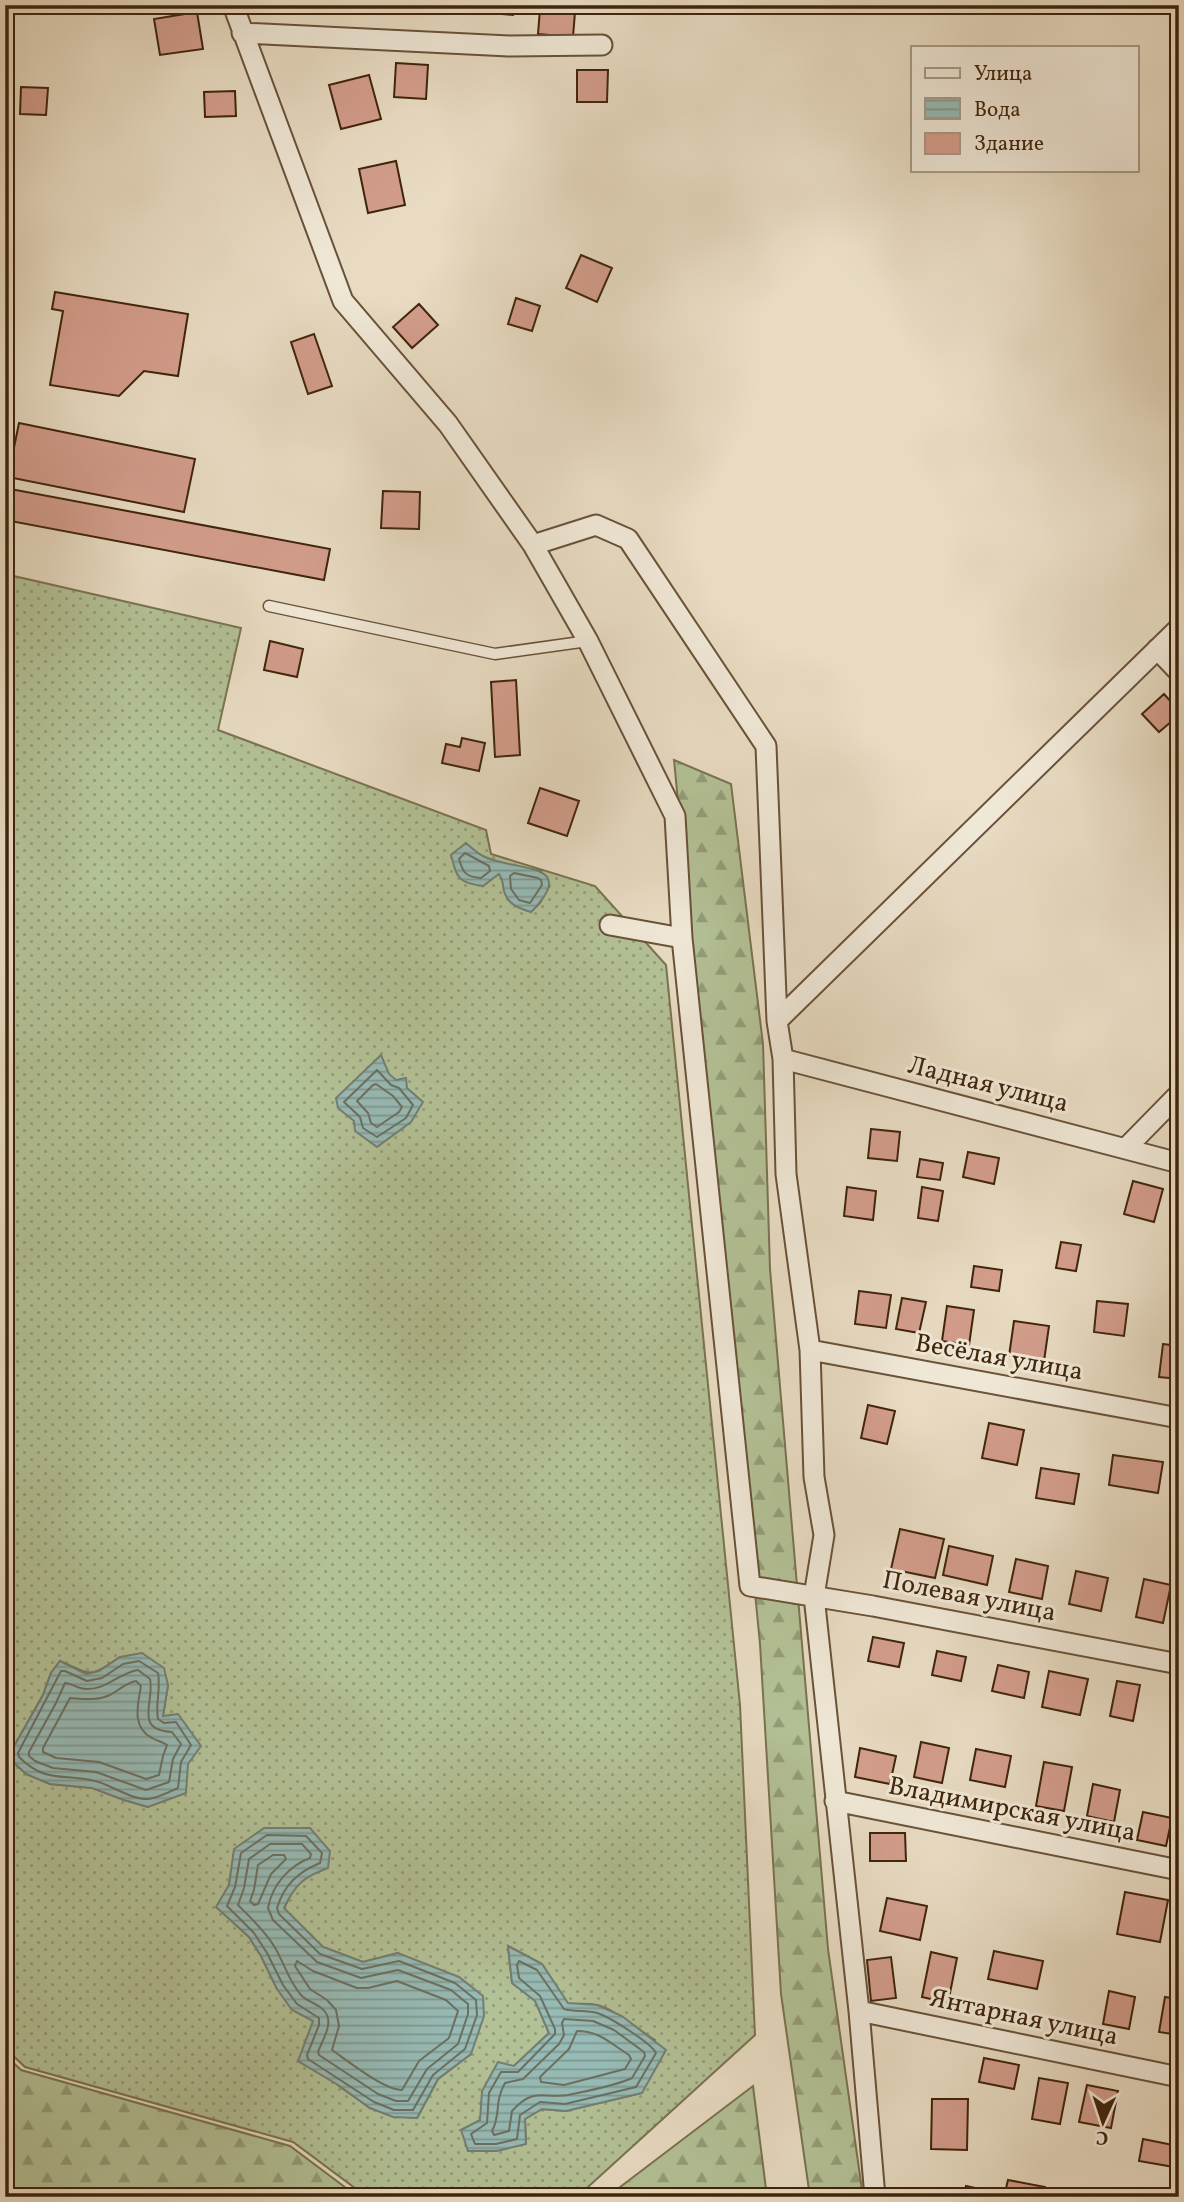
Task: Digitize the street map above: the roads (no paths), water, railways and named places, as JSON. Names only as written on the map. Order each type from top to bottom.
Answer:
[{"type":"street","points":[[233,5],[343,301],[449,424],[533,545],[588,641],[675,816],[682,938],[610,925]]},
{"type":"street","points":[[242,33],[509,46],[602,45]]},
{"type":"street","points":[[533,545],[596,525],[628,539],[766,746],[776,1021],[783,1059],[786,1174],[810,1350],[814,1477],[824,1535],[814,1596],[859,2011],[876,2197]]},
{"type":"street","points":[[776,1021],[1179,628]]},
{"type":"street","points":[[1157,649],[1179,672]]},
{"type":"street","name":"Полевая улица","points":[[682,938],[750,1586],[1179,1664]]},
{"type":"street","name":"Ладная улица","points":[[783,1059],[1179,1163]]},
{"type":"street","points":[[1126,1148],[1179,1094]]},
{"type":"street","name":"Весёлая улица","points":[[810,1350],[1179,1418]]},
{"type":"street","name":"Владимирская улица","points":[[835,1801],[1179,1870]]},
{"type":"street","name":"Янтарная улица","points":[[859,2011],[1179,2077]]},
{"type":"lane","points":[[269,606],[495,654],[588,641]]},
{"type":"water","points":[[466,843],[476,852],[495,861],[537,870],[546,876],[549,884],[545,895],[531,912],[508,900],[499,874],[483,886],[460,878],[451,855]]},
{"type":"water","points":[[381,1055],[389,1074],[396,1080],[406,1078],[407,1088],[423,1102],[411,1122],[377,1147],[355,1131],[354,1121],[338,1108],[336,1098]]},
{"type":"water","points":[[142,1653],[164,1668],[168,1685],[163,1716],[178,1714],[201,1746],[188,1764],[186,1793],[148,1807],[92,1788],[50,1784],[26,1774],[8,1757],[43,1695],[51,1673],[60,1661],[86,1674],[99,1671],[120,1657]]},
{"type":"water","points":[[264,1828],[310,1828],[330,1851],[328,1868],[301,1883],[284,1908],[323,1947],[363,1962],[398,1953],[459,1977],[483,1996],[484,2016],[471,2054],[438,2079],[417,2118],[393,2117],[370,2108],[298,2061],[313,2021],[292,2010],[277,1989],[249,1937],[216,1907],[229,1885],[234,1849]]},
{"type":"water","points":[[508,1946],[542,1964],[568,2003],[597,2005],[622,2016],[666,2050],[642,2093],[566,2111],[542,2109],[525,2119],[526,2144],[497,2151],[468,2151],[461,2130],[480,2120],[482,2091],[498,2062],[514,2066],[549,2033],[535,2001],[512,1983]]}]
